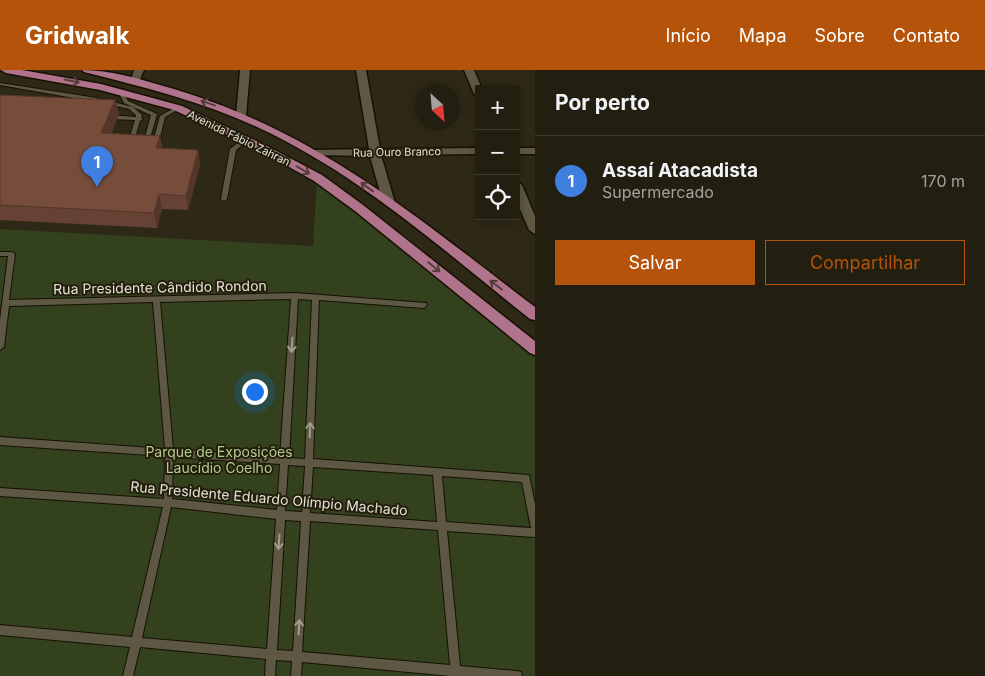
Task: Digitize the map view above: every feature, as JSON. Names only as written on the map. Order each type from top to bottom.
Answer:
[{"type":"main road","name":"Avenida Fábio Zahran","points":[[6,70],[72,81],[178,108],[246,139],[318,178],[359,208],[535,349]]},
{"type":"main road","name":"Avenida Fábio Zahran","points":[[88,70],[138,75],[169,89],[241,116],[314,153],[389,203],[535,315]]},
{"type":"street","points":[[241,116],[245,70]]},
{"type":"street","points":[[361,70],[374,152],[389,203]]},
{"type":"street","points":[[469,70],[475,85]]},
{"type":"street","name":"Rua Ouro Branco","points":[[314,153],[475,151]]},
{"type":"street","points":[[520,151],[535,151]]},
{"type":"street","points":[[520,194],[535,230]]},
{"type":"lane","points":[[0,84],[79,96],[131,108],[140,114],[131,145],[145,148],[152,148],[155,145],[163,116],[178,108]]},
{"type":"lane","points":[[121,93],[126,102],[154,114],[145,148]]},
{"type":"lane","points":[[100,117],[140,119]]},
{"type":"lane","points":[[224,199],[233,149],[246,139]]},
{"type":"lane","points":[[0,254],[12,254],[0,347]]},
{"type":"lane","points":[[270,676],[295,296]]},
{"type":"lane","name":"Rua Presidente Cândido Rondon","points":[[6,303],[295,296],[424,305]]},
{"type":"lane","points":[[296,676],[304,516],[309,462],[316,297]]},
{"type":"lane","points":[[128,676],[168,503],[169,453],[156,299]]},
{"type":"lane","points":[[0,441],[526,478],[535,528]]},
{"type":"lane","points":[[438,472],[456,673]]},
{"type":"lane","name":"Rua Presidente Eduardo Olímpio Machado","points":[[0,492],[168,503],[280,515],[535,533]]},
{"type":"lane","points":[[0,630],[297,656],[456,673],[517,676]]},
{"type":"green space","name":"Parque de Exposições Laucídio Coelho","points":[[317,180],[535,350],[535,676],[0,676],[0,229],[313,246]]},
{"type":"building","points":[[0,95],[115,100],[101,133],[160,136],[156,148],[198,150],[186,196],[159,194],[154,213],[0,205]]},
{"type":"place","name":"Assaí Atacadista","points":[[97,187]]}]
